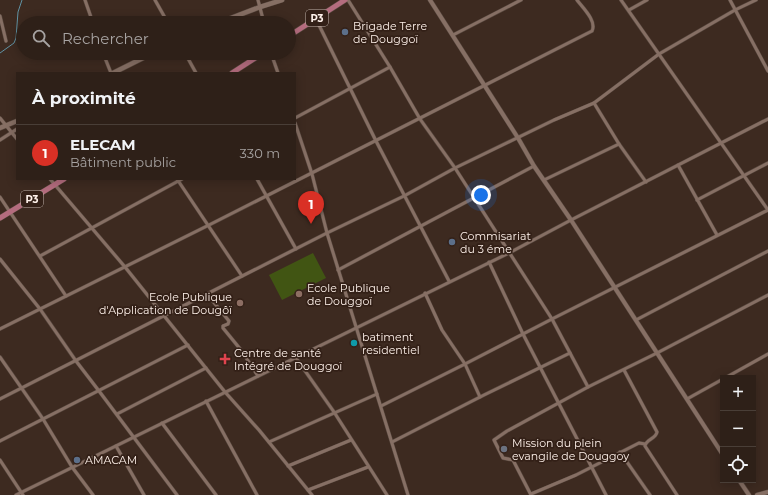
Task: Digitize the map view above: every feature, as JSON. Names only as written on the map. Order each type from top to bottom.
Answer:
[{"type":"main road","points":[[236,16],[282,0]]},
{"type":"main road","name":"P3","points":[[296,32],[347,0]]},
{"type":"main road","points":[[114,72],[139,60]]},
{"type":"main road","points":[[234,72],[252,60]]},
{"type":"main road","points":[[0,128],[16,121]]},
{"type":"main road","name":"P3","points":[[0,218],[62,180]]},
{"type":"street","points":[[86,0],[91,16]]},
{"type":"street","points":[[155,0],[164,16]]},
{"type":"street","points":[[258,0],[262,16]]},
{"type":"street","points":[[347,0],[390,67],[420,119],[455,168],[552,319],[588,387]]},
{"type":"street","points":[[430,0],[518,138],[534,166],[571,220],[720,450]]},
{"type":"street","points":[[453,35],[522,0]]},
{"type":"street","points":[[0,329],[312,174],[592,31],[594,25],[577,0]]},
{"type":"street","points":[[381,406],[768,210],[621,0]]},
{"type":"street","points":[[629,10],[648,0]]},
{"type":"street","points":[[730,0],[768,71]]},
{"type":"street","points":[[0,399],[327,233],[404,196],[455,168],[594,103],[659,54],[735,10],[756,0]]},
{"type":"street","points":[[0,16],[6,41]]},
{"type":"street","points":[[316,19],[376,141],[449,281]]},
{"type":"street","points":[[106,60],[112,72]]},
{"type":"street","points":[[189,60],[195,72]]},
{"type":"street","points":[[273,60],[278,72]]},
{"type":"street","points":[[296,117],[390,67]]},
{"type":"street","points":[[594,103],[619,144],[646,182]]},
{"type":"street","points":[[0,118],[16,138]]},
{"type":"street","points":[[16,495],[22,494],[72,467],[357,328],[449,281],[509,253],[768,120]]},
{"type":"street","points":[[296,125],[312,174],[338,270],[408,495]]},
{"type":"street","points":[[0,140],[16,130]]},
{"type":"street","points":[[544,180],[619,144]]},
{"type":"street","points":[[697,200],[768,163]]},
{"type":"street","points":[[338,270],[534,166]]},
{"type":"street","points":[[678,166],[717,235]]},
{"type":"street","points":[[51,180],[125,267],[225,392],[312,495]]},
{"type":"street","points":[[40,256],[178,180],[242,276]]},
{"type":"street","points":[[258,180],[296,249]]},
{"type":"street","points":[[0,197],[9,213],[40,256],[66,296]]},
{"type":"street","points":[[636,320],[768,251]]},
{"type":"street","points":[[0,259],[40,309],[76,361],[177,495]]},
{"type":"street","points":[[489,262],[523,334],[606,495]]},
{"type":"street","points":[[425,293],[442,330],[465,364],[480,397]]},
{"type":"street","points":[[208,294],[229,321],[228,324],[223,326],[223,328],[241,350],[258,376]]},
{"type":"street","points":[[645,444],[639,443],[531,495],[512,460],[504,458],[494,440],[507,431],[588,387],[624,370],[768,295]]},
{"type":"street","points":[[0,441],[188,346]]},
{"type":"street","points":[[392,442],[570,353]]},
{"type":"street","points":[[730,375],[768,354]]},
{"type":"street","points":[[0,358],[43,419],[72,467],[93,495]]},
{"type":"street","points":[[296,358],[334,412],[387,495]]},
{"type":"street","points":[[117,414],[206,368]]},
{"type":"street","points":[[624,370],[657,432],[656,436],[647,441],[645,444]]},
{"type":"street","points":[[687,399],[720,380]]},
{"type":"street","points":[[268,442],[377,394]]},
{"type":"street","points":[[206,401],[257,495]]},
{"type":"street","points":[[162,423],[216,495]]},
{"type":"street","points":[[288,466],[351,440]]},
{"type":"street","points":[[645,444],[677,495]]},
{"type":"street","points":[[116,446],[144,495]]},
{"type":"street","points":[[620,452],[650,495]]},
{"type":"street","points":[[0,460],[22,494]]},
{"type":"street","points":[[308,490],[368,467]]},
{"type":"street","points":[[741,483],[749,495]]},
{"type":"street","points":[[757,495],[768,492]]},
{"type":"green space","points":[[313,253],[326,278],[282,300],[269,275]]},
{"type":"waterway","points":[[18,16],[22,0]]},
{"type":"waterway","points":[[0,53],[14,43],[16,38]]},
{"type":"place","name":"Brigade Terre de Douggoï","points":[[345,32]]},
{"type":"place","name":"ELECAM","points":[[311,224]]},
{"type":"place","name":"Commisariat du 3 éme","points":[[452,242]]},
{"type":"place","name":"Ecole Publique de Douggoï","points":[[299,294]]},
{"type":"place","name":"Ecole Publique d'Application de Dougôï","points":[[240,303]]},
{"type":"place","name":"batiment residentiel","points":[[354,343]]},
{"type":"place","name":"Centre de santé Intégré de Douggoï","points":[[225,359]]},
{"type":"place","name":"Mission du plein evangile de Douggoy","points":[[504,449]]},
{"type":"place","name":"AMACAM","points":[[77,460]]}]
